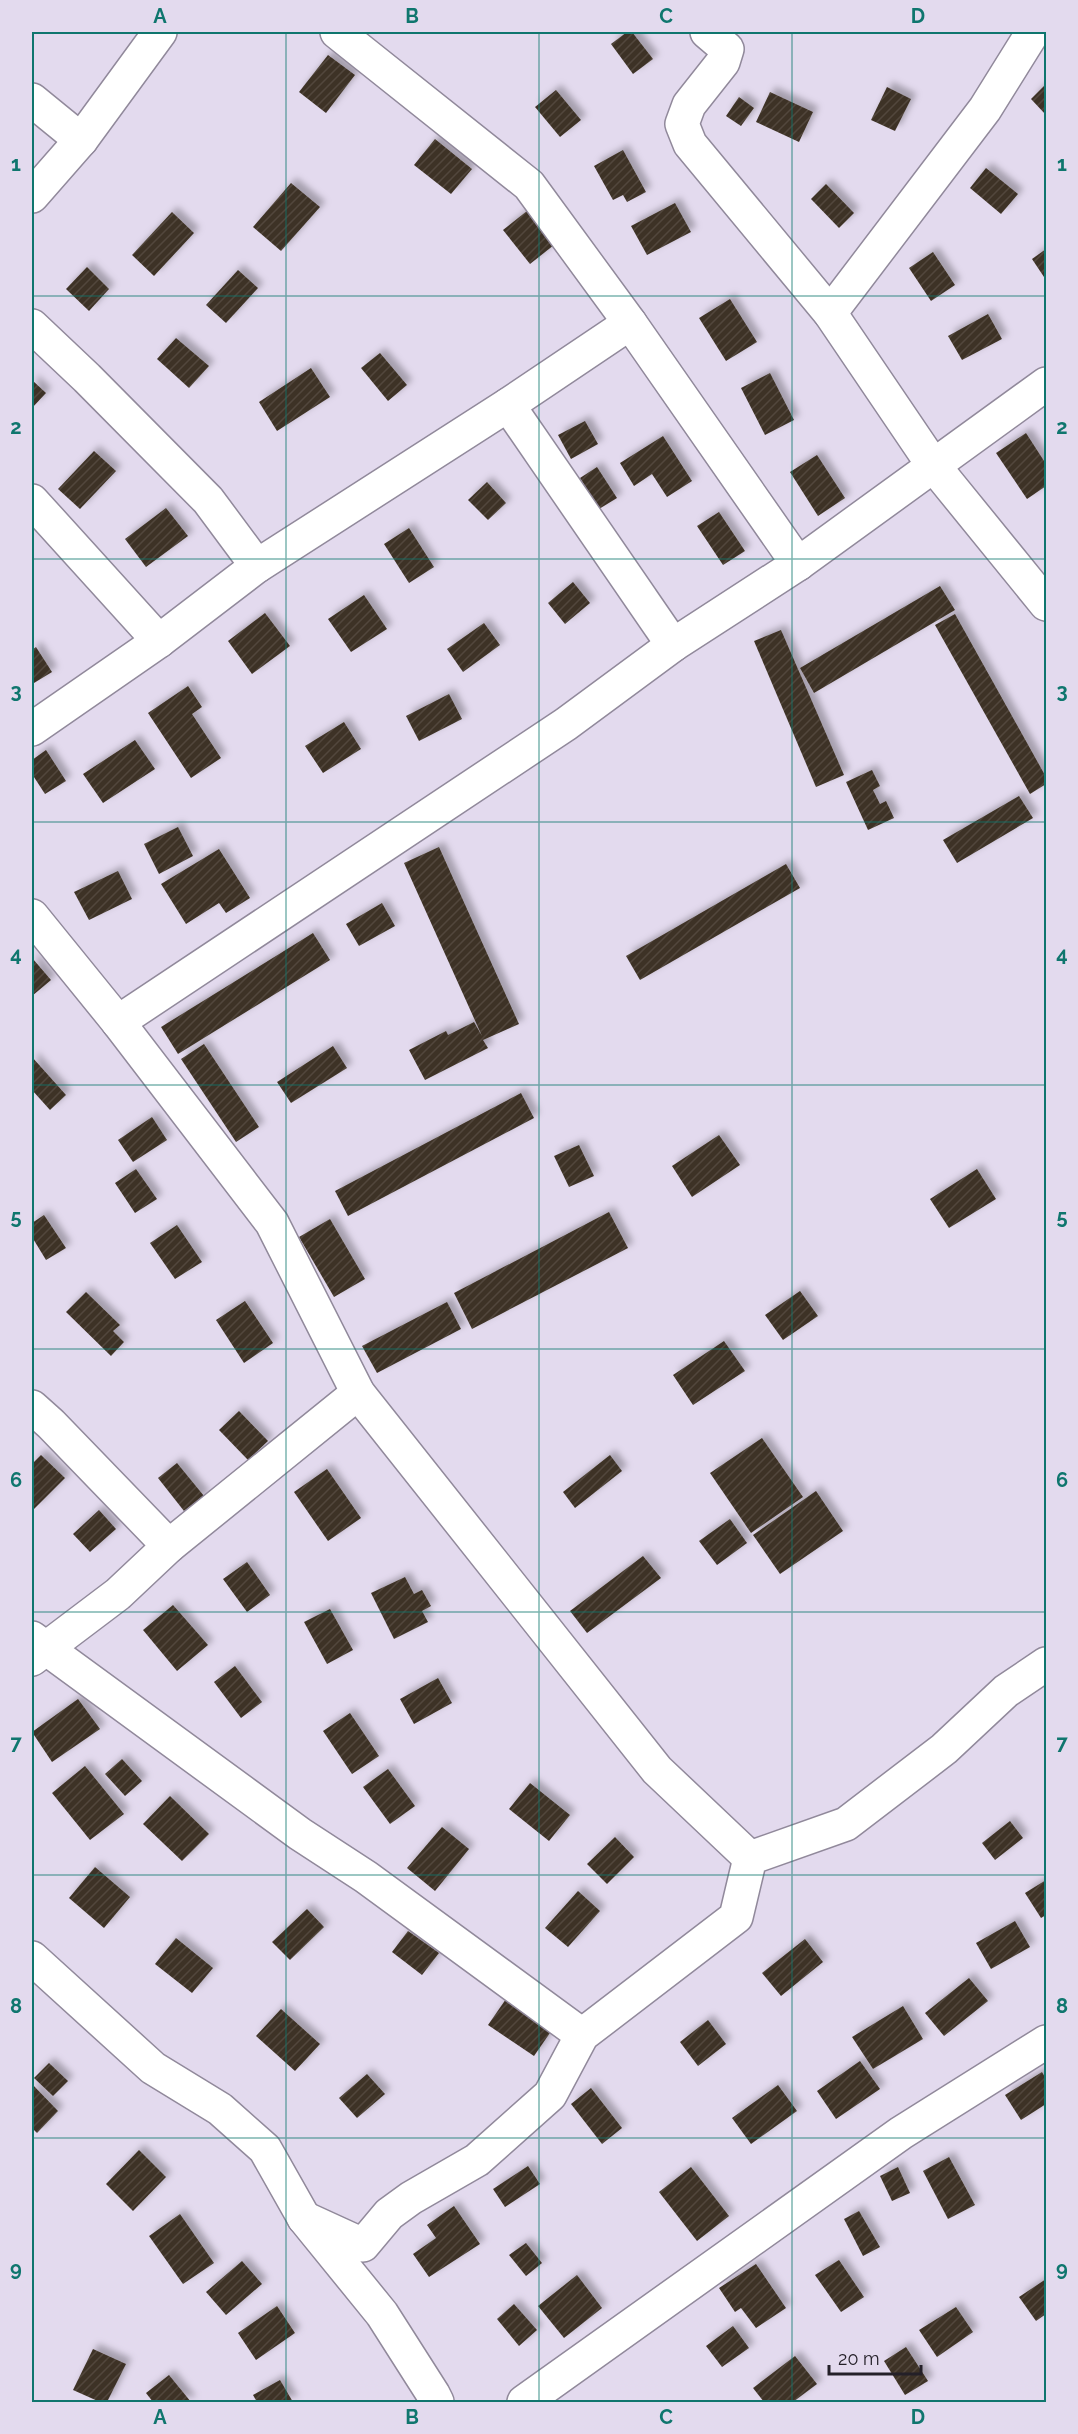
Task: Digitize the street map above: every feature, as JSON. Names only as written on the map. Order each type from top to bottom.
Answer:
[{"type":"street","points":[[32,196],[81,140],[160,32]]},
{"type":"street","points":[[337,32],[529,185],[630,323],[798,564]]},
{"type":"street","points":[[707,32],[727,49],[723,62],[689,105],[682,124],[690,144],[830,313],[933,465],[1047,603]]},
{"type":"street","points":[[830,313],[985,109],[1033,32]]},
{"type":"street","points":[[32,100],[81,140]]},
{"type":"street","points":[[32,729],[159,641],[257,566],[630,323]]},
{"type":"street","points":[[32,326],[208,500],[257,566]]},
{"type":"street","points":[[118,1022],[566,724],[673,645],[798,564],[1047,384]]},
{"type":"street","points":[[507,405],[673,645]]},
{"type":"street","points":[[32,501],[159,641]]},
{"type":"street","points":[[32,916],[118,1022],[272,1223],[358,1393],[657,1770],[750,1858]]},
{"type":"street","points":[[358,1393],[168,1546],[118,1594],[36,1648],[300,1834],[366,1877],[582,2035]]},
{"type":"street","points":[[32,1407],[168,1546]]},
{"type":"street","points":[[750,1858],[846,1824],[944,1749],[1006,1691],[1047,1664]]},
{"type":"street","points":[[304,2218],[363,2245],[390,2214],[411,2198],[477,2160],[550,2095],[582,2035],[736,1917],[750,1858]]},
{"type":"street","points":[[32,1958],[153,2068],[220,2109],[265,2150],[304,2218],[382,2314],[434,2394],[437,2403]]},
{"type":"street","points":[[524,2403],[901,2133],[1047,2042]]},
{"type":"building","points":[[627,32],[632,32],[653,59],[633,74],[611,44]]},
{"type":"building","points":[[328,55],[355,75],[326,113],[299,92]]},
{"type":"building","points":[[1046,84],[1046,115],[1031,99]]},
{"type":"building","points":[[887,87],[911,99],[895,131],[871,120]]},
{"type":"building","points":[[556,90],[581,120],[560,137],[535,107]]},
{"type":"building","points":[[770,92],[813,112],[799,142],[756,122]]},
{"type":"building","points":[[739,97],[754,108],[741,126],[726,116]]},
{"type":"building","points":[[435,139],[472,169],[451,194],[414,165]]},
{"type":"building","points":[[623,150],[646,192],[627,202],[623,195],[613,200],[594,166]]},
{"type":"building","points":[[986,168],[1018,194],[1001,214],[970,188]]},
{"type":"building","points":[[291,183],[320,207],[281,251],[253,227]]},
{"type":"building","points":[[826,184],[854,213],[839,228],[811,199]]},
{"type":"building","points":[[675,203],[691,232],[647,255],[631,226]]},
{"type":"building","points":[[532,207],[559,241],[530,264],[503,230]]},
{"type":"building","points":[[172,212],[194,233],[154,276],[132,255]]},
{"type":"building","points":[[1046,249],[1046,280],[1032,259]]},
{"type":"building","points":[[933,252],[955,285],[931,301],[909,268]]},
{"type":"building","points":[[87,267],[109,289],[89,311],[66,289]]},
{"type":"building","points":[[238,270],[258,288],[226,323],[206,305]]},
{"type":"building","points":[[730,299],[757,342],[726,361],[699,318]]},
{"type":"building","points":[[988,314],[1002,339],[962,360],[948,336]]},
{"type":"building","points":[[176,338],[209,366],[189,388],[157,359]]},
{"type":"building","points":[[380,353],[407,385],[388,401],[361,368]]},
{"type":"building","points":[[311,368],[330,397],[277,431],[259,402]]},
{"type":"building","points":[[770,373],[794,420],[765,435],[741,388]]},
{"type":"building","points":[[32,380],[46,393],[32,408]]},
{"type":"building","points":[[585,421],[598,444],[571,459],[558,435]]},
{"type":"building","points":[[1026,433],[1046,464],[1046,486],[1027,499],[996,453]]},
{"type":"building","points":[[663,436],[692,481],[667,497],[652,474],[634,486],[620,463]]},
{"type":"building","points":[[94,451],[116,471],[80,509],[58,489]]},
{"type":"building","points":[[817,455],[845,498],[818,516],[790,472]]},
{"type":"building","points":[[597,467],[617,498],[599,509],[580,478]]},
{"type":"building","points":[[487,482],[506,503],[488,520],[468,500]]},
{"type":"building","points":[[166,508],[188,536],[146,567],[125,539]]},
{"type":"building","points":[[719,512],[745,551],[723,565],[697,526]]},
{"type":"building","points":[[409,528],[434,567],[409,583],[384,544]]},
{"type":"building","points":[[573,582],[590,603],[565,624],[548,603]]},
{"type":"building","points":[[940,586],[955,610],[814,693],[800,668]]},
{"type":"building","points":[[364,595],[387,629],[351,652],[328,619]]},
{"type":"building","points":[[265,613],[290,646],[252,674],[228,641]]},
{"type":"building","points":[[955,614],[1046,777],[1046,784],[1030,794],[935,625]]},
{"type":"building","points":[[484,623],[500,645],[463,672],[447,649]]},
{"type":"building","points":[[781,630],[844,775],[816,787],[754,641]]},
{"type":"building","points":[[36,647],[52,672],[34,683],[32,680],[32,650]]},
{"type":"building","points":[[188,686],[202,707],[192,714],[221,758],[191,778],[148,713]]},
{"type":"building","points":[[449,694],[462,719],[419,741],[406,716]]},
{"type":"building","points":[[344,722],[361,749],[323,773],[305,746]]},
{"type":"building","points":[[135,740],[155,769],[103,803],[83,774]]},
{"type":"building","points":[[46,750],[66,781],[45,794],[32,774],[32,760]]},
{"type":"building","points":[[872,770],[880,786],[873,790],[880,804],[886,801],[894,818],[868,830],[846,782]]},
{"type":"building","points":[[1019,796],[1033,818],[957,863],[943,840]]},
{"type":"building","points":[[178,827],[193,856],[159,874],[144,844]]},
{"type":"building","points":[[439,847],[519,1024],[483,1040],[488,1048],[425,1080],[409,1050],[446,1031],[448,1035],[474,1022],[482,1036],[404,863]]},
{"type":"building","points":[[219,849],[250,898],[226,913],[219,903],[186,924],[161,884]]},
{"type":"building","points":[[786,864],[800,888],[640,980],[626,956]]},
{"type":"building","points":[[118,871],[132,899],[89,920],[74,892]]},
{"type":"building","points":[[382,903],[395,926],[359,946],[346,924]]},
{"type":"building","points":[[313,933],[330,960],[178,1054],[161,1027]]},
{"type":"building","points":[[33,959],[51,980],[32,996],[32,961]]},
{"type":"building","points":[[204,1044],[259,1127],[236,1142],[181,1059]]},
{"type":"building","points":[[333,1046],[347,1068],[291,1103],[277,1082]]},
{"type":"building","points":[[32,1057],[66,1095],[50,1110],[32,1090]]},
{"type":"building","points":[[521,1093],[534,1118],[348,1216],[335,1191]]},
{"type":"building","points":[[152,1117],[167,1140],[133,1162],[118,1140]]},
{"type":"building","points":[[719,1135],[740,1165],[692,1197],[672,1166]]},
{"type":"building","points":[[579,1145],[594,1176],[569,1187],[554,1156]]},
{"type":"building","points":[[136,1169],[157,1199],[135,1213],[115,1183]]},
{"type":"building","points":[[977,1169],[996,1199],[949,1228],[930,1199]]},
{"type":"building","points":[[609,1212],[628,1248],[472,1329],[454,1293]]},
{"type":"building","points":[[44,1215],[66,1248],[46,1260],[32,1237],[32,1223]]},
{"type":"building","points":[[330,1219],[365,1279],[334,1297],[299,1237]]},
{"type":"building","points":[[177,1225],[202,1262],[175,1279],[150,1243]]},
{"type":"building","points":[[800,1291],[818,1316],[783,1340],[765,1315]]},
{"type":"building","points":[[86,1292],[120,1325],[113,1331],[124,1342],[111,1356],[66,1312]]},
{"type":"building","points":[[245,1301],[273,1343],[244,1363],[216,1320]]},
{"type":"building","points":[[447,1302],[461,1329],[377,1373],[362,1346]]},
{"type":"building","points":[[724,1341],[745,1371],[693,1405],[673,1375]]},
{"type":"building","points":[[239,1411],[268,1441],[248,1460],[219,1430]]},
{"type":"building","points":[[762,1438],[803,1497],[751,1533],[710,1473]]},
{"type":"building","points":[[41,1455],[65,1478],[34,1509],[32,1507],[32,1464]]},
{"type":"building","points":[[610,1455],[622,1471],[575,1508],[563,1492]]},
{"type":"building","points":[[177,1463],[204,1496],[184,1511],[158,1478]]},
{"type":"building","points":[[327,1469],[361,1518],[328,1541],[294,1492]]},
{"type":"building","points":[[816,1491],[843,1531],[780,1574],[753,1535]]},
{"type":"building","points":[[99,1510],[116,1529],[90,1552],[73,1534]]},
{"type":"building","points":[[730,1519],[747,1543],[717,1565],[699,1541]]},
{"type":"building","points":[[643,1556],[661,1578],[587,1633],[570,1611]]},
{"type":"building","points":[[247,1562],[270,1595],[247,1612],[223,1579]]},
{"type":"building","points":[[405,1577],[414,1594],[422,1590],[431,1606],[422,1611],[428,1622],[394,1639],[371,1593]]},
{"type":"building","points":[[173,1605],[208,1645],[177,1671],[143,1630]]},
{"type":"building","points":[[330,1609],[353,1650],[327,1664],[304,1622]]},
{"type":"building","points":[[235,1666],[262,1702],[241,1718],[214,1682]]},
{"type":"building","points":[[438,1678],[452,1703],[414,1724],[400,1699]]},
{"type":"building","points":[[78,1699],[100,1729],[52,1762],[32,1732]]},
{"type":"building","points":[[350,1713],[379,1756],[352,1774],[323,1731]]},
{"type":"building","points":[[122,1759],[142,1781],[125,1796],[105,1774]]},
{"type":"building","points":[[85,1766],[124,1814],[90,1840],[52,1793]]},
{"type":"building","points":[[388,1769],[415,1806],[390,1824],[363,1787]]},
{"type":"building","points":[[530,1783],[570,1815],[549,1841],[509,1809]]},
{"type":"building","points":[[170,1796],[209,1834],[182,1861],[143,1824]]},
{"type":"building","points":[[1010,1821],[1023,1838],[995,1860],[982,1843]]},
{"type":"building","points":[[442,1827],[469,1849],[435,1891],[407,1868]]},
{"type":"building","points":[[615,1837],[634,1857],[607,1884],[587,1864]]},
{"type":"building","points":[[95,1867],[130,1897],[104,1928],[69,1898]]},
{"type":"building","points":[[1046,1880],[1046,1915],[1041,1918],[1025,1893]]},
{"type":"building","points":[[578,1891],[600,1911],[568,1947],[545,1928]]},
{"type":"building","points":[[307,1909],[324,1927],[290,1960],[272,1942]]},
{"type":"building","points":[[1015,1921],[1030,1947],[991,1969],[976,1943]]},
{"type":"building","points":[[408,1931],[439,1953],[422,1975],[392,1952]]},
{"type":"building","points":[[176,1938],[213,1968],[192,1993],[155,1964]]},
{"type":"building","points":[[805,1939],[823,1962],[781,1996],[762,1973]]},
{"type":"building","points":[[969,1978],[988,2001],[944,2036],[925,2013]]},
{"type":"building","points":[[506,1999],[552,2030],[534,2056],[488,2025]]},
{"type":"building","points":[[903,2006],[923,2039],[873,2069],[852,2037]]},
{"type":"building","points":[[281,2009],[320,2044],[295,2071],[256,2036]]},
{"type":"building","points":[[708,2020],[726,2044],[698,2066],[680,2042]]},
{"type":"building","points":[[860,2061],[880,2089],[836,2119],[817,2091]]},
{"type":"building","points":[[49,2063],[68,2081],[53,2096],[34,2078]]},
{"type":"building","points":[[1042,2072],[1046,2079],[1046,2104],[1021,2120],[1005,2095]]},
{"type":"building","points":[[367,2074],[385,2094],[357,2118],[339,2098]]},
{"type":"building","points":[[32,2084],[58,2111],[37,2133],[32,2128]]},
{"type":"building","points":[[778,2085],[797,2111],[751,2144],[732,2118]]},
{"type":"building","points":[[591,2088],[622,2128],[602,2144],[571,2104]]},
{"type":"building","points":[[139,2150],[166,2177],[133,2211],[106,2184]]},
{"type":"building","points":[[949,2157],[975,2205],[948,2219],[923,2171]]},
{"type":"building","points":[[528,2166],[540,2184],[505,2207],[493,2189]]},
{"type":"building","points":[[691,2167],[729,2216],[697,2241],[659,2192]]},
{"type":"building","points":[[898,2167],[910,2193],[892,2201],[880,2176]]},
{"type":"building","points":[[454,2206],[480,2244],[429,2277],[413,2254],[436,2238],[427,2225]]},
{"type":"building","points":[[859,2211],[880,2247],[863,2256],[844,2219]]},
{"type":"building","points":[[180,2214],[214,2263],[183,2284],[149,2236]]},
{"type":"building","points":[[526,2243],[542,2263],[526,2276],[509,2255]]},
{"type":"building","points":[[839,2260],[864,2297],[841,2312],[815,2275]]},
{"type":"building","points":[[242,2261],[262,2284],[226,2315],[206,2292]]},
{"type":"building","points":[[756,2264],[786,2308],[756,2328],[741,2308],[735,2312],[719,2288]]},
{"type":"building","points":[[577,2275],[602,2308],[564,2338],[538,2306]]},
{"type":"building","points":[[1046,2279],[1046,2314],[1036,2321],[1019,2297]]},
{"type":"building","points":[[514,2304],[537,2330],[519,2346],[497,2319]]},
{"type":"building","points":[[277,2306],[295,2333],[256,2360],[238,2333]]},
{"type":"building","points":[[956,2307],[973,2332],[937,2357],[919,2330]]},
{"type":"building","points":[[733,2326],[749,2348],[722,2367],[706,2346]]},
{"type":"building","points":[[906,2347],[928,2381],[905,2395],[884,2361]]},
{"type":"building","points":[[93,2349],[126,2364],[107,2402],[100,2402],[73,2390]]},
{"type":"building","points":[[795,2356],[817,2384],[793,2402],[764,2402],[753,2388]]},
{"type":"building","points":[[169,2375],[191,2402],[153,2402],[146,2393]]},
{"type":"building","points":[[280,2380],[293,2402],[257,2402],[253,2395]]}]
